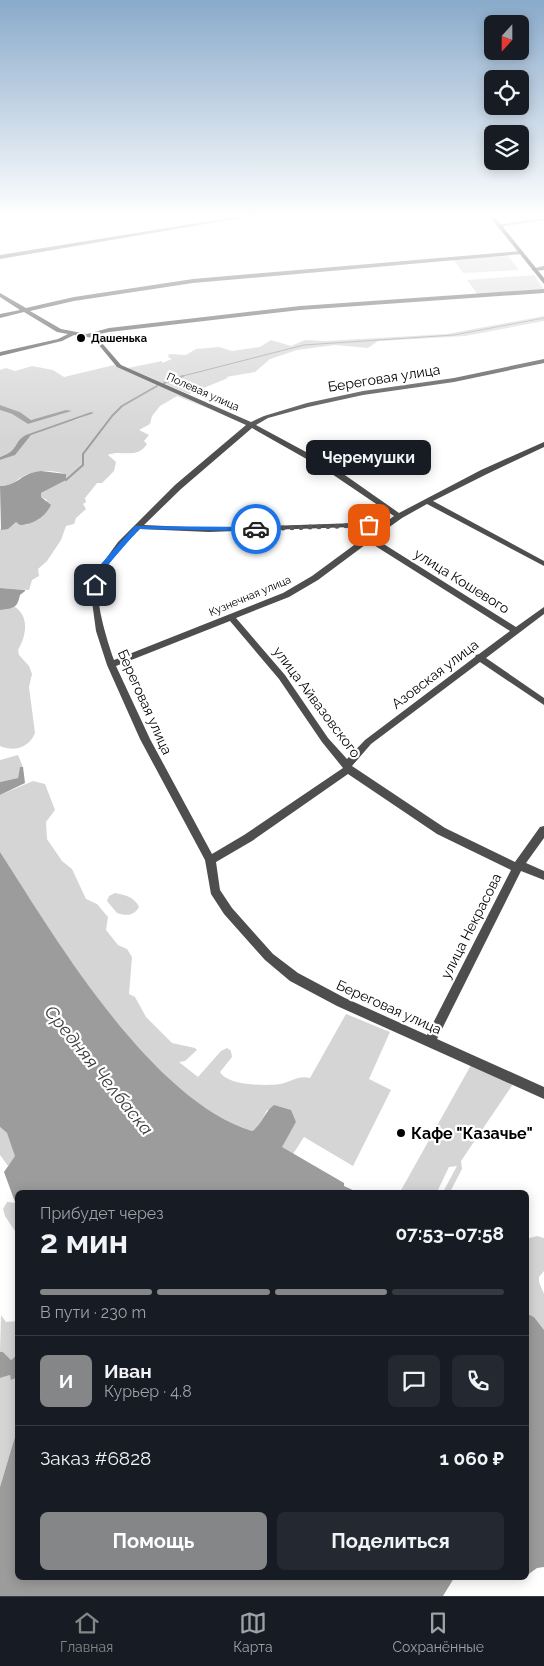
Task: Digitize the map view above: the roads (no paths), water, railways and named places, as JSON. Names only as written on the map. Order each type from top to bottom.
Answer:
[{"type":"street","points":[[0,316],[74,299],[124,291]]},
{"type":"street","points":[[0,295],[59,331],[71,335],[88,336],[110,330],[300,308],[537,291]]},
{"type":"street","points":[[1,354],[60,340],[71,335]]},
{"type":"street","name":"Полевая улица","points":[[88,336],[97,338],[115,363],[124,369],[251,425],[329,468],[399,516]]},
{"type":"street","name":"Береговая улица","points":[[544,362],[454,380],[363,393],[307,405],[274,414],[251,425],[169,495],[104,566],[95,585],[96,612],[111,665],[145,739],[210,860],[212,880],[221,902],[280,968],[316,989],[361,1011],[544,1092]]},
{"type":"street","name":"Кузнечная улица","points":[[111,665],[299,588],[399,516],[544,444]]},
{"type":"street","points":[[427,501],[544,564]]},
{"type":"street","points":[[138,527],[209,530],[386,524]]},
{"type":"street","name":"улица Кошевого","points":[[368,538],[515,630]]},
{"type":"street","name":"Азовская улица","points":[[210,860],[248,838],[347,767],[368,742],[544,610]]},
{"type":"street","name":"улица Айвазовского","points":[[231,617],[282,676],[325,740],[347,767],[428,824],[544,876]]},
{"type":"street","points":[[479,657],[544,702]]},
{"type":"street","name":"улица Некрасова","points":[[430,1040],[519,866],[544,830]]},
{"type":"water","points":[[0,405],[20,412],[31,420],[66,410],[72,411],[28,424],[12,414],[0,410]]},
{"type":"water","points":[[91,412],[94,413],[31,435],[15,455],[0,460],[0,457],[10,452],[26,435]]},
{"type":"water","points":[[41,471],[66,474],[66,480],[41,493],[41,497],[51,505],[42,517],[34,522],[20,525],[16,522],[8,529],[1,530],[0,486],[12,484],[29,474]]},
{"type":"water","points":[[0,588],[25,591],[20,595],[18,603],[14,607],[0,610]]},
{"type":"water","points":[[20,767],[23,767],[25,783],[0,795],[0,782],[18,778]]},
{"type":"water","name":"Средняя Челбаска","points":[[0,852],[77,970],[142,1052],[177,1086],[214,1113],[252,1131],[274,1105],[291,1110],[296,1122],[282,1147],[353,1190],[15,1190],[15,1202],[4,1172],[15,1156],[7,1133],[0,1127]]},
{"type":"water","points":[[529,1314],[534,1317],[544,1330],[544,1567],[537,1568],[529,1574]]},
{"type":"water","points":[[0,1352],[3,1352],[11,1360],[15,1357],[15,1379],[11,1380],[10,1375],[0,1378]]},
{"type":"water","points":[[15,1437],[15,1580],[453,1580],[443,1596],[0,1596],[0,1487]]},
{"type":"waterway","points":[[179,377],[304,345],[454,335],[544,318]]},
{"type":"waterway","points":[[164,383],[183,376]]},
{"type":"waterway","points":[[66,480],[83,465],[83,454],[112,416],[122,406],[157,386]]},
{"type":"place","name":"Дашенька","points":[[81,338]]},
{"type":"place","name":"Черемушки","points":[[369,525]]},
{"type":"place","name":"Кафе \"Казачье\"","points":[[401,1133]]}]
